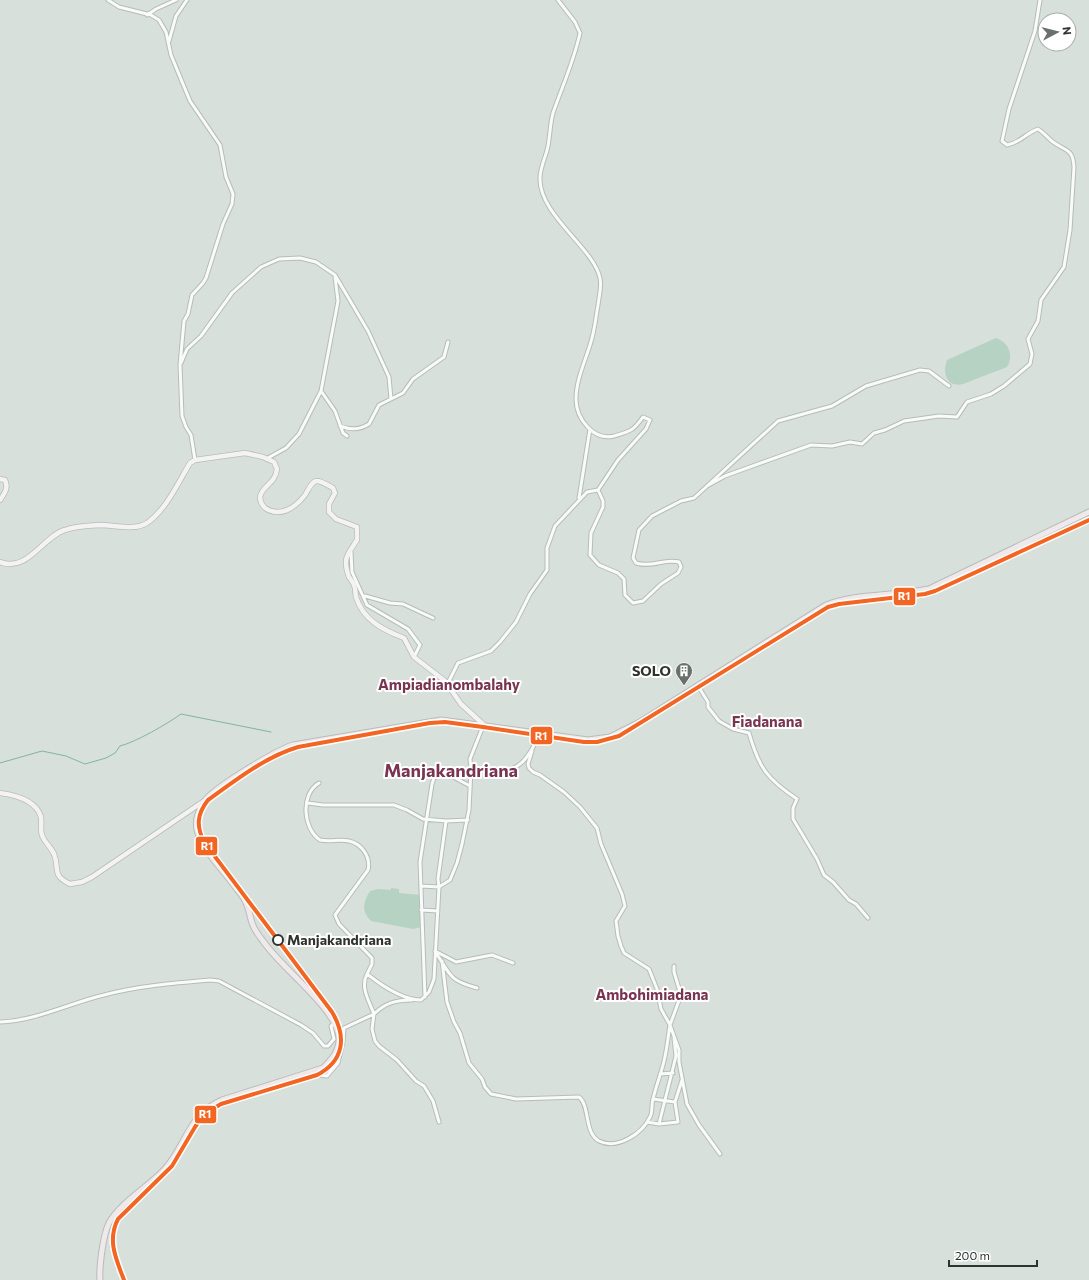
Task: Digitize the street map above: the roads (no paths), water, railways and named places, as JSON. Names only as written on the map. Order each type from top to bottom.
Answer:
[{"type":"main road","points":[[100,1280],[105,1238],[109,1223],[118,1212],[163,1172],[174,1158],[192,1124],[200,1114],[210,1106],[222,1100],[310,1074],[323,1068],[334,1058],[337,1051],[339,1038],[335,1023],[326,1010],[283,966],[263,942],[253,925],[246,903],[200,840],[196,822],[204,801],[219,788],[280,749],[441,720],[588,740],[610,737],[640,722],[826,605],[838,601],[909,593],[929,589],[1089,512]]},
{"type":"street","points":[[108,0],[119,6],[159,20],[169,41],[171,55],[190,101],[220,145],[226,177],[233,194],[232,204],[223,224],[206,278],[192,295],[188,314],[184,321],[180,365],[182,416],[191,435],[195,460]]},
{"type":"street","points":[[147,15],[176,0]]},
{"type":"street","points":[[169,41],[176,16],[188,0]]},
{"type":"street","points":[[447,685],[458,663],[491,651],[516,622],[530,594],[547,570],[547,548],[555,526],[587,492],[598,490],[618,460],[646,429],[650,420],[643,417],[638,426],[633,430],[609,437],[601,437],[590,429],[577,409],[576,392],[592,337],[599,298],[600,277],[587,255],[553,212],[545,198],[539,180],[548,147],[553,115],[580,33],[575,22],[558,0]]},
{"type":"street","points":[[705,486],[719,481],[725,476],[811,445],[832,446],[850,442],[862,444],[874,433],[885,430],[904,421],[939,416],[957,417],[967,402],[991,394],[1004,386],[1030,364],[1032,354],[1028,339],[1038,320],[1042,300],[1064,266],[1070,230],[1074,167],[1074,157],[1068,150],[1054,142],[1038,129],[1028,132],[1014,145],[1007,145],[1002,141],[1009,109],[1035,31],[1040,0]]},
{"type":"street","points":[[180,365],[187,349],[201,336],[232,293],[261,267],[279,259],[300,258],[316,262],[335,275],[371,338],[389,377],[392,399]]},
{"type":"street","points":[[266,458],[286,448],[299,434],[321,391],[338,301],[335,275]]},
{"type":"street","points":[[340,426],[348,430],[362,428],[369,424],[379,405],[403,393],[413,379],[444,357],[448,342]]},
{"type":"street","points":[[598,490],[603,501],[603,507],[591,533],[590,555],[599,565],[618,573],[624,579],[625,595],[633,603],[643,601],[661,584],[678,573],[681,567],[679,562],[672,560],[652,566],[636,564],[633,558],[638,530],[652,516],[681,501],[694,498],[705,486],[778,421],[832,406],[866,386],[920,370],[929,371],[949,386]]},
{"type":"street","points":[[321,391],[335,411],[343,433],[347,436]]},
{"type":"street","points":[[579,499],[590,429]]},
{"type":"street","points":[[0,562],[12,564],[24,560],[63,530],[99,525],[137,527],[146,523],[156,515],[165,503],[190,463],[195,460],[245,453],[266,458],[274,462],[277,469],[273,482],[262,492],[260,499],[262,505],[270,511],[281,512],[294,508],[312,484],[319,481],[333,488],[334,493],[329,504],[329,512],[336,519],[357,527],[357,540],[350,553],[352,572],[367,605],[412,632],[420,645],[414,657]]},
{"type":"street","points":[[0,479],[5,480],[7,484],[6,490],[0,500]]},
{"type":"street","points":[[353,546],[350,547],[346,568],[354,585],[358,604],[368,618],[377,626],[404,638],[414,657],[430,669],[447,685],[461,704],[484,725],[470,759],[471,769],[468,820],[457,863],[450,880],[439,887],[421,886]]},
{"type":"street","points":[[361,592],[366,598],[403,604],[433,618]]},
{"type":"street","points":[[698,685],[712,713],[725,726],[749,733],[755,754],[772,781],[797,799],[793,808],[793,819],[817,859],[824,875],[833,882],[849,900],[856,904],[868,918]]},
{"type":"street","points":[[534,732],[534,745],[528,764],[529,768],[564,792],[580,807],[596,828],[601,844],[622,894],[625,906],[616,921],[621,946],[624,953],[648,969],[657,990],[659,1005],[673,1029],[676,1056],[673,1073],[664,1101],[659,1124]]},
{"type":"street","points":[[471,769],[502,770],[516,768],[532,752]]},
{"type":"street","points":[[425,997],[420,862],[434,778],[446,773],[470,786]]},
{"type":"street","points":[[319,783],[313,786],[309,792],[307,821],[314,836],[320,840],[349,841],[356,843],[367,854],[369,864],[368,870],[335,915],[339,924],[372,958],[372,964],[364,979],[365,994],[374,1014],[372,1029],[375,1041],[397,1060],[416,1081],[424,1086],[432,1101],[438,1122]]},
{"type":"street","points":[[0,793],[11,795],[29,802],[36,807],[41,818],[42,836],[54,854],[55,870],[58,876],[70,884],[82,882],[92,877],[204,801]]},
{"type":"street","points":[[308,803],[323,805],[394,805],[426,820],[468,820]]},
{"type":"street","points":[[310,1074],[327,1076],[338,1063],[343,1042],[344,1028],[374,1014],[388,1003],[421,1000],[425,997],[432,986],[434,979],[438,911],[438,879],[446,821]]},
{"type":"street","points":[[422,910],[438,911]]},
{"type":"street","points":[[435,951],[447,972],[452,977],[465,985],[477,988]]},
{"type":"street","points":[[435,951],[456,962],[492,955],[513,963]]},
{"type":"street","points":[[442,961],[447,1002],[460,1033],[469,1063],[482,1079],[485,1087],[491,1094],[516,1099],[579,1097],[584,1106],[589,1128],[596,1139],[601,1142],[622,1142],[643,1128],[651,1116],[653,1099],[660,1074],[670,1025],[682,995],[674,972],[674,966]]},
{"type":"street","points":[[367,974],[396,992],[413,1000]]},
{"type":"street","points":[[0,1022],[29,1017],[103,995],[134,988],[210,980],[219,981],[301,1025],[313,1033],[324,1046],[328,1046],[334,1039],[331,1026],[335,1023]]},
{"type":"street","points":[[674,1037],[680,1056],[679,1062],[687,1104],[699,1125],[720,1154]]},
{"type":"street","points":[[660,1074],[673,1073]]},
{"type":"street","points":[[647,1122],[659,1124],[678,1122],[675,1102],[683,1078]]},
{"type":"street","points":[[653,1099],[675,1102]]},
{"type":"waterway","points":[[0,763],[42,751],[66,756],[85,764],[106,758],[115,753],[120,746],[134,741],[168,723],[181,714],[271,732]]},
{"type":"place","name":"SOLO","points":[[684,686]]},
{"type":"place","name":"Manjakandriana","points":[[278,940]]},
{"type":"district","name":"Ampiadianombalahy","points":[[449,685]]},
{"type":"district","name":"Fiadanana","points":[[767,722]]},
{"type":"district","name":"Manjakandriana","points":[[451,771]]},
{"type":"district","name":"Ambohimiadana","points":[[652,995]]}]
